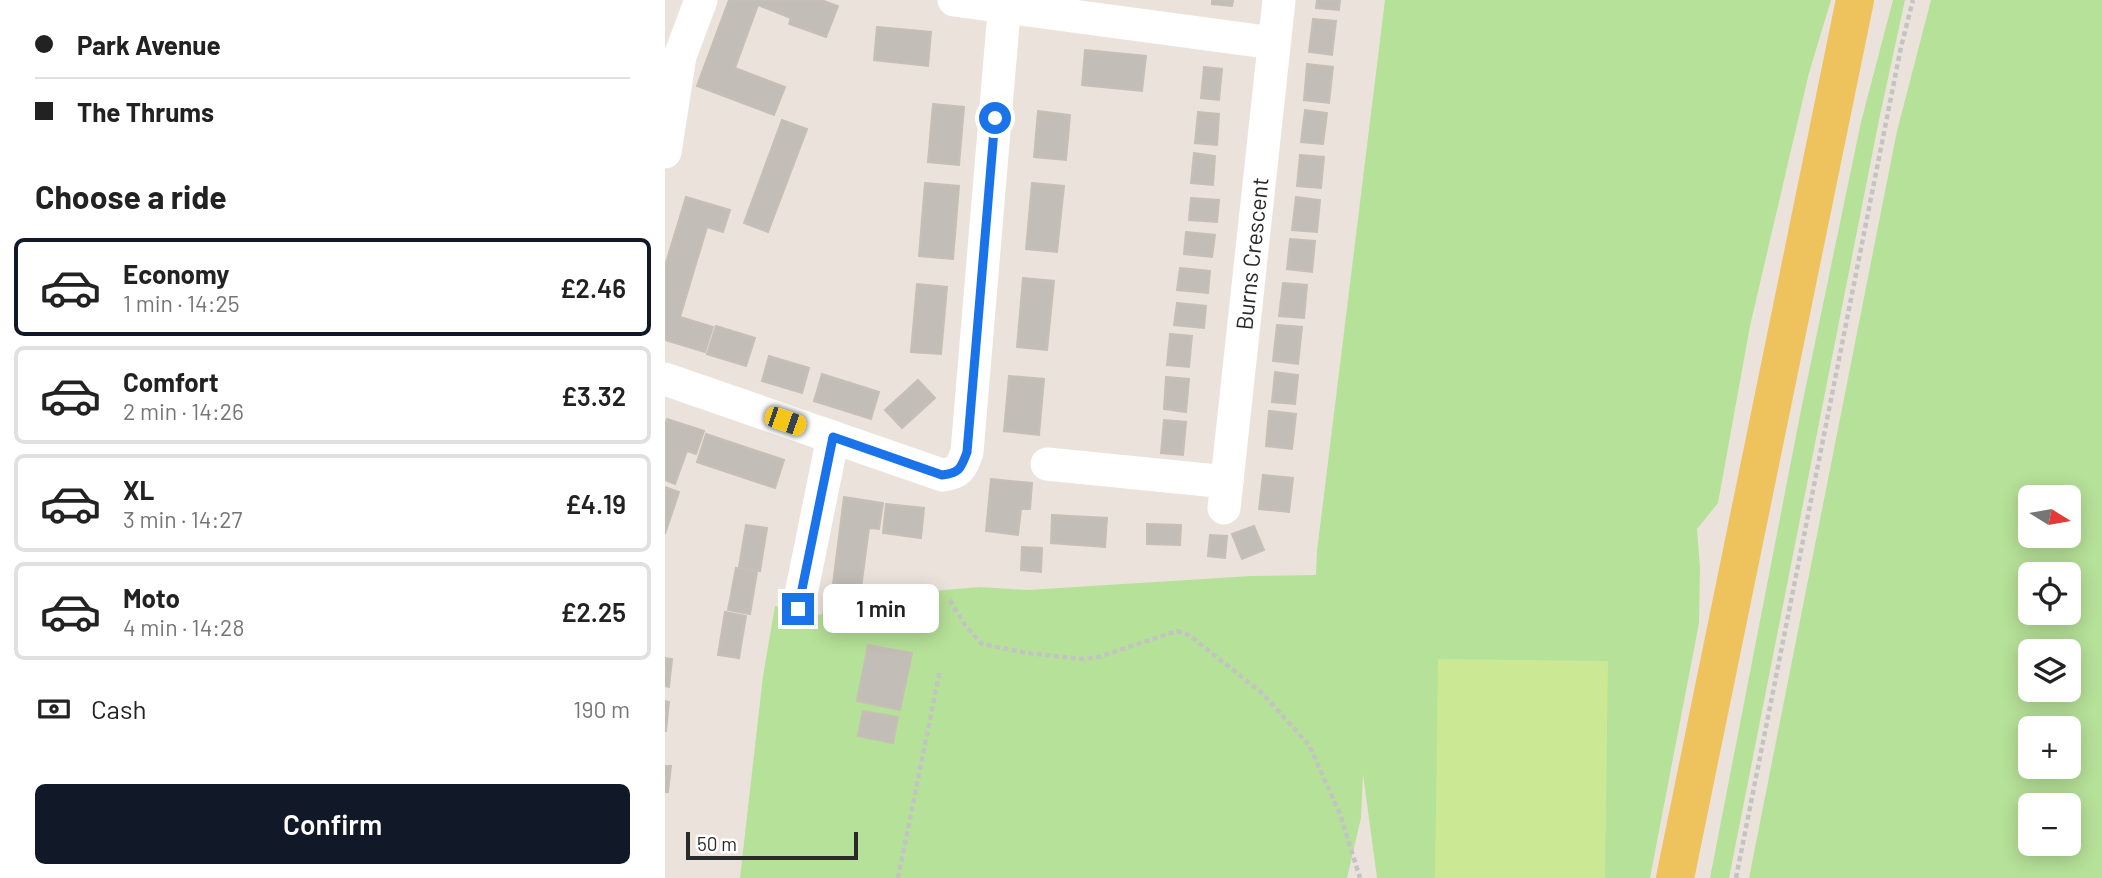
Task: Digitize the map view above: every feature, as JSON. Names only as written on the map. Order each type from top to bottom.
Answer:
[{"type":"main road","points":[[1675,878],[1856,0]]},
{"type":"street","points":[[665,152],[680,56],[701,0]]},
{"type":"street","points":[[954,0],[1005,3],[1273,43]]},
{"type":"street","name":"Burns Crescent","points":[[1047,464],[1226,495],[1279,0]]},
{"type":"street","points":[[665,379],[942,475],[954,474],[962,466],[967,452],[1005,3]]},
{"type":"street","points":[[798,609],[833,437]]},
{"type":"path","points":[[1736,878],[1901,47],[1913,0]]},
{"type":"path","points":[[950,600],[965,625],[982,644],[1027,653],[1083,659],[1098,657],[1177,631],[1189,635],[1262,693],[1308,745],[1340,814],[1360,878]]},
{"type":"path","points":[[898,878],[940,670]]},
{"type":"green space","points":[[1385,0],[1831,0],[1809,73],[1750,326],[1718,503],[1697,529],[1700,568],[1699,623],[1650,878],[1377,878],[1363,774],[1361,818],[1347,878],[740,878],[763,676],[775,606],[822,615],[825,600],[980,587],[1027,590],[1251,576],[1316,575]]},
{"type":"green space","points":[[1893,0],[1905,0],[1729,878],[1710,878],[1801,410],[1861,122]]},
{"type":"green space","points":[[1931,0],[2102,0],[2102,878],[1749,878],[1897,131]]},
{"type":"green space","points":[[1438,659],[1608,661],[1605,878],[1435,878]]},
{"type":"building","points":[[729,0],[821,0],[838,6],[826,37],[789,24],[791,18],[758,5],[735,68],[785,87],[774,115],[697,86]]},
{"type":"building","points":[[1212,0],[1233,0],[1232,6],[1212,4]]},
{"type":"building","points":[[1317,0],[1340,0],[1339,10],[1316,8]]},
{"type":"building","points":[[1313,19],[1336,21],[1332,55],[1309,52]]},
{"type":"building","points":[[877,27],[931,32],[928,66],[874,60]]},
{"type":"building","points":[[1085,50],[1146,56],[1142,91],[1082,85]]},
{"type":"building","points":[[1307,64],[1333,67],[1329,103],[1304,100]]},
{"type":"building","points":[[1204,67],[1222,69],[1219,100],[1201,98]]},
{"type":"building","points":[[933,104],[964,107],[959,165],[928,162]]},
{"type":"building","points":[[1305,110],[1327,113],[1323,144],[1301,142]]},
{"type":"building","points":[[1038,111],[1070,115],[1066,160],[1034,157]]},
{"type":"building","points":[[1198,112],[1219,114],[1217,145],[1195,143]]},
{"type":"building","points":[[782,120],[807,129],[768,232],[744,223]]},
{"type":"building","points":[[1194,153],[1215,156],[1213,185],[1191,183]]},
{"type":"building","points":[[1300,155],[1324,157],[1321,188],[1297,186]]},
{"type":"building","points":[[925,183],[959,186],[953,259],[919,256]]},
{"type":"building","points":[[1032,183],[1064,186],[1057,252],[1026,249]]},
{"type":"building","points":[[686,197],[730,210],[723,232],[707,227],[680,317],[713,327],[705,352],[665,340],[665,266]]},
{"type":"building","points":[[1296,197],[1320,200],[1317,232],[1292,230]]},
{"type":"building","points":[[1191,198],[1219,200],[1217,222],[1189,220]]},
{"type":"building","points":[[1186,232],[1215,235],[1212,257],[1184,254]]},
{"type":"building","points":[[1290,239],[1315,241],[1312,272],[1287,269]]},
{"type":"building","points":[[1180,268],[1210,271],[1208,293],[1177,290]]},
{"type":"building","points":[[1023,278],[1054,281],[1047,350],[1017,347]]},
{"type":"building","points":[[1283,283],[1307,285],[1304,318],[1279,316]]},
{"type":"building","points":[[917,284],[947,287],[941,354],[911,352]]},
{"type":"building","points":[[1177,303],[1206,306],[1204,328],[1174,325]]},
{"type":"building","points":[[1277,325],[1302,327],[1298,364],[1273,361]]},
{"type":"building","points":[[716,326],[755,338],[746,366],[707,354]]},
{"type":"building","points":[[1170,334],[1192,336],[1189,367],[1167,365]]},
{"type":"building","points":[[769,356],[809,368],[802,393],[762,381]]},
{"type":"building","points":[[1275,372],[1298,375],[1295,404],[1272,402]]},
{"type":"building","points":[[822,374],[879,392],[871,419],[814,401]]},
{"type":"building","points":[[1009,376],[1044,379],[1039,435],[1004,431]]},
{"type":"building","points":[[1166,377],[1189,379],[1186,412],[1164,409]]},
{"type":"building","points":[[918,380],[935,398],[902,428],[885,410]]},
{"type":"building","points":[[1269,411],[1296,414],[1292,449],[1266,446]]},
{"type":"building","points":[[667,419],[704,431],[696,454],[687,451],[675,484],[665,480]]},
{"type":"building","points":[[1164,420],[1186,422],[1183,455],[1161,453]]},
{"type":"building","points":[[706,434],[784,460],[775,488],[697,462]]},
{"type":"building","points":[[1263,475],[1293,478],[1289,512],[1259,509]]},
{"type":"building","points":[[991,479],[1032,483],[1030,509],[1021,509],[1018,535],[986,531]]},
{"type":"building","points":[[665,487],[679,492],[665,534]]},
{"type":"building","points":[[844,497],[883,503],[879,529],[869,528],[861,588],[833,584]]},
{"type":"building","points":[[886,504],[924,508],[921,538],[883,533]]},
{"type":"building","points":[[1052,515],[1107,518],[1105,547],[1051,543]]},
{"type":"building","points":[[1147,524],[1181,525],[1180,545],[1147,544]]},
{"type":"building","points":[[746,525],[767,528],[760,571],[739,567]]},
{"type":"building","points":[[1254,526],[1264,550],[1242,559],[1232,534]]},
{"type":"building","points":[[1210,535],[1227,536],[1225,558],[1208,556]]},
{"type":"building","points":[[1022,547],[1042,548],[1041,572],[1021,570]]},
{"type":"building","points":[[736,568],[757,572],[750,614],[728,610]]},
{"type":"building","points":[[725,612],[746,616],[739,658],[718,655]]},
{"type":"building","points":[[868,645],[912,653],[900,710],[857,701]]},
{"type":"building","points":[[665,658],[672,659],[669,687],[665,686]]},
{"type":"building","points":[[665,701],[669,702],[666,731],[665,731]]},
{"type":"building","points":[[863,711],[898,717],[893,743],[858,736]]},
{"type":"building","points":[[665,766],[671,766],[668,792],[665,792]]},
{"type":"route","points":[[798,609],[833,437],[942,475],[954,474],[962,466],[967,452],[995,118]]}]
